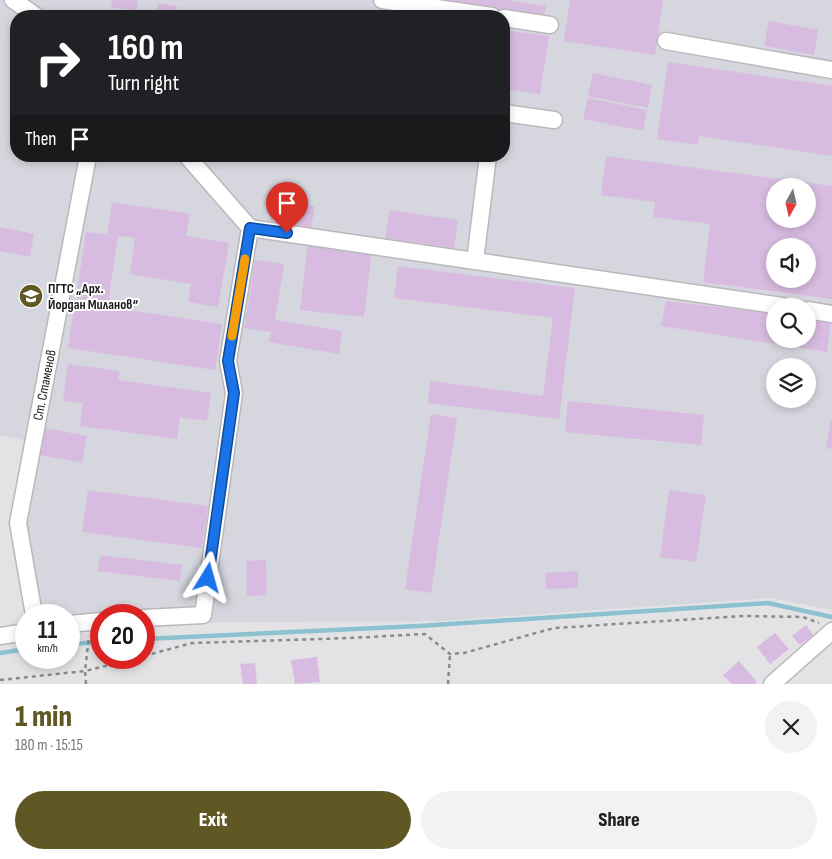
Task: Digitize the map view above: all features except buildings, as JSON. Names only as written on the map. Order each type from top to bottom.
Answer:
[{"type":"street","points":[[12,0],[27,10]]},
{"type":"street","points":[[382,0],[451,10]]},
{"type":"street","points":[[510,19],[550,25]]},
{"type":"street","points":[[666,41],[832,70]]},
{"type":"street","points":[[510,114],[554,120]]},
{"type":"street","name":"Ст. Стаменов","points":[[32,604],[18,523],[87,162]]},
{"type":"street","points":[[192,162],[250,228],[766,304]]},
{"type":"street","points":[[474,261],[487,162]]},
{"type":"street","points":[[155,617],[203,615],[234,393],[228,361],[250,228]]},
{"type":"street","points":[[816,311],[832,314]]},
{"type":"street","points":[[772,684],[828,628]]},
{"type":"street","points":[[0,636],[15,634]]},
{"type":"path","points":[[155,653],[192,643],[425,634],[450,654],[464,653],[554,628],[744,616],[803,617],[828,628]]},
{"type":"path","points":[[86,684],[85,671],[89,634]]},
{"type":"path","points":[[448,684],[450,654]]},
{"type":"path","points":[[0,680],[93,669]]},
{"type":"shaded area","points":[[0,0],[832,0],[832,610],[770,598],[439,621],[155,623],[155,604],[90,604],[90,618],[80,621],[80,604],[32,604],[18,523],[33,442],[0,435]]},
{"type":"waterway","points":[[155,638],[419,626],[768,603],[832,617]]},
{"type":"waterway","points":[[80,643],[90,643]]},
{"type":"waterway","points":[[0,653],[15,651]]},
{"type":"slow traffic","points":[[232,336],[245,259]]},
{"type":"place","name":"ПГТС „Арх. Йордан Миланов“","points":[[31,296]]},
{"type":"route","points":[[208,578],[234,393],[228,361],[250,228],[287,233]]}]
